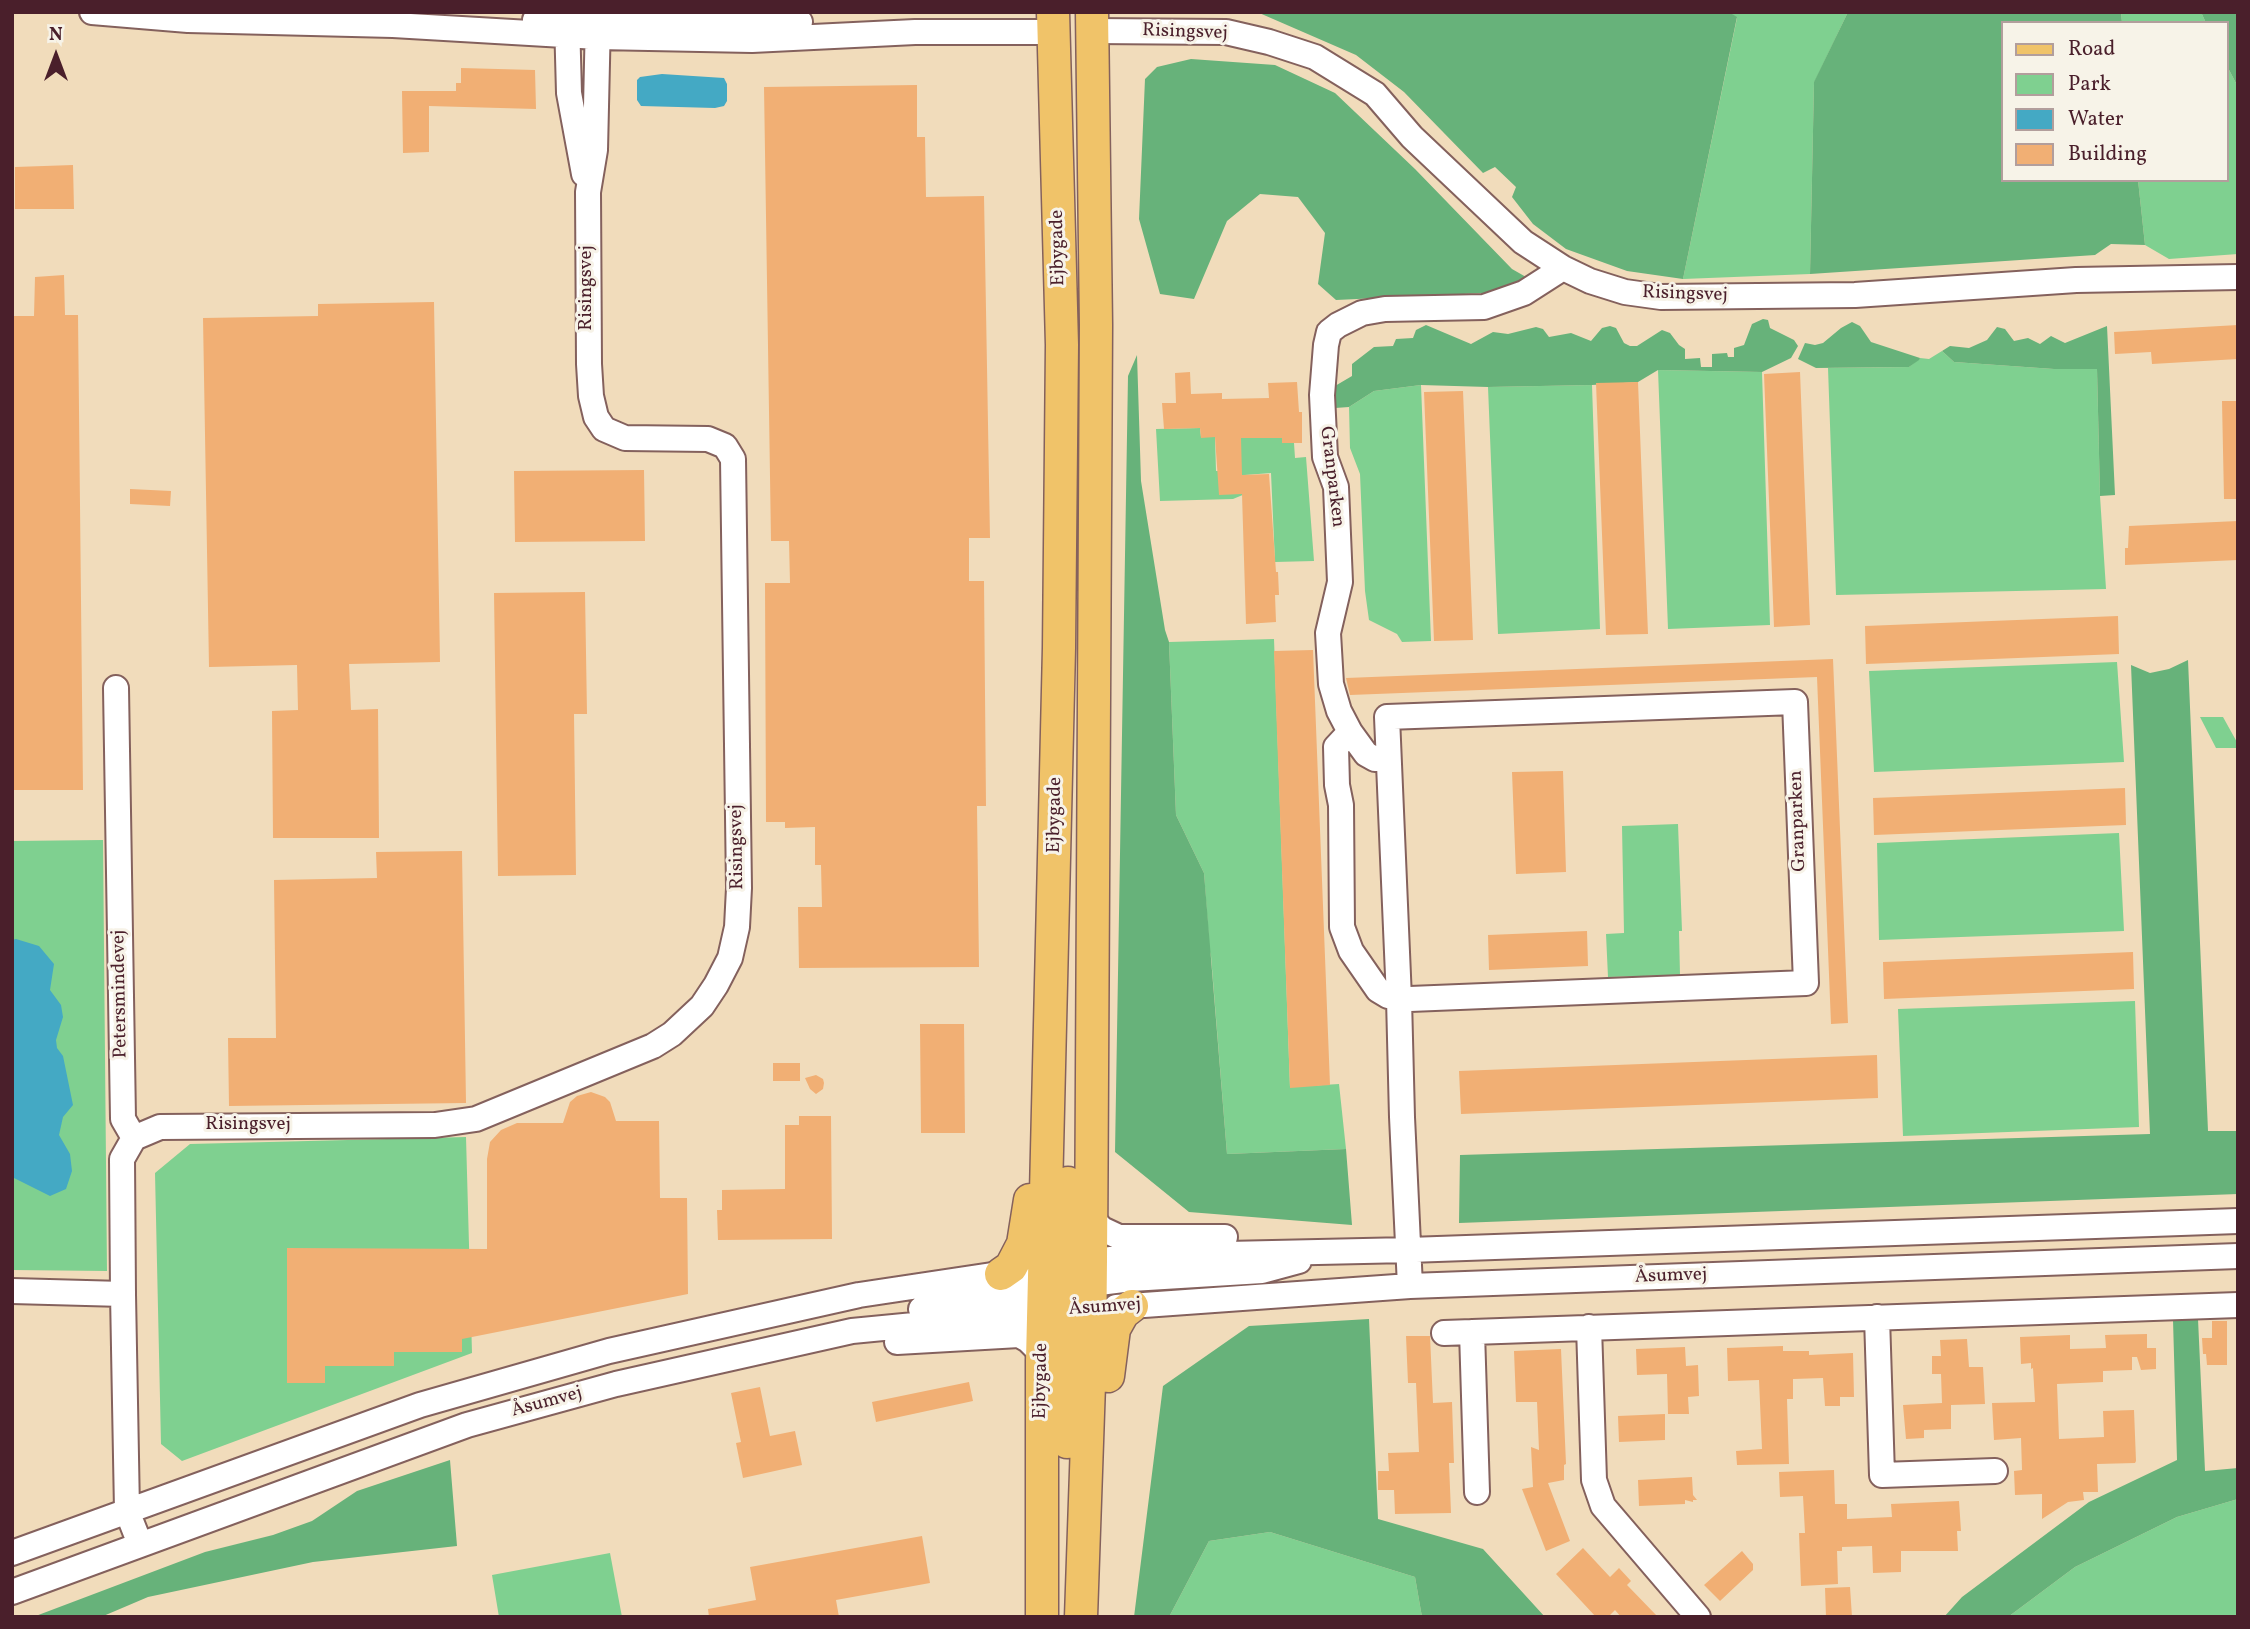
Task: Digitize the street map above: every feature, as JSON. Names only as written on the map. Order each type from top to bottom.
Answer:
[{"type":"main road","name":"Ejbygade","points":[[1042,1617],[1042,1360],[1091,1218],[1095,285],[1078,189],[1072,52],[1066,41],[1073,20]]},
{"type":"main road","name":"Ejbygade","points":[[1073,20],[1062,345],[1059,662],[1049,1110],[1068,1287],[1082,1603]]},
{"type":"main road","points":[[1054,921],[1066,1040],[1068,1287]]},
{"type":"main road","points":[[1000,1274],[1011,1267],[1023,1244],[1033,1175],[1049,1110]]},
{"type":"main road","points":[[1082,1603],[1102,1471],[1112,1338],[1118,1321],[1132,1306]]},
{"type":"street","name":"Risingsvej","points":[[92,12],[188,20],[598,28],[752,40],[915,22],[1073,20],[1226,32],[1315,57],[1375,94],[1412,137],[1514,233],[1563,268],[1590,281],[1625,292],[1661,298],[1855,295],[2076,280],[2238,277]]},
{"type":"street","name":"Risingsvej","points":[[567,27],[569,93],[588,192]]},
{"type":"street","name":"Risingsvej","points":[[134,1138],[160,1127],[435,1125],[476,1119],[653,1046],[672,1034],[702,1006],[730,958],[737,927],[739,888],[733,459],[725,446],[708,439],[625,438],[604,429],[596,417],[591,396],[589,364],[588,192],[595,150],[598,28]]},
{"type":"street","name":"Granparken","points":[[1388,758],[1375,759],[1366,754],[1339,711],[1331,684],[1328,633],[1340,582],[1336,487],[1325,457],[1322,395],[1329,332],[1362,313],[1385,309],[1484,307],[1524,293],[1563,268]]},
{"type":"street","name":"Petersmindevej","points":[[117,688],[123,1119],[134,1138]]},
{"type":"street","name":"Granparken","points":[[1399,999],[1806,983],[1794,702],[1387,717],[1410,1286]]},
{"type":"street","points":[[1350,732],[1336,747],[1336,785],[1341,805],[1342,927],[1351,951],[1378,990],[1399,999]]},
{"type":"street","points":[[134,1138],[122,1159],[123,1294],[127,1511],[140,1544]]},
{"type":"street","points":[[1091,1218],[1102,1229],[1119,1237],[1232,1237],[1326,1253]]},
{"type":"street","name":"Åsumvej","points":[[1326,1253],[2238,1221]]},
{"type":"street","points":[[1068,1287],[1131,1279],[1262,1272],[1326,1253]]},
{"type":"street","name":"Åsumvej","points":[[12,1553],[419,1405],[609,1351],[859,1295],[1000,1274],[1068,1287],[1132,1306],[1410,1286],[2238,1256]]},
{"type":"street","name":"Åsumvej","points":[[12,1592],[467,1425],[616,1384],[852,1331],[923,1308],[1001,1294],[1068,1287]]},
{"type":"street","points":[[12,1291],[123,1294]]},
{"type":"street","points":[[1444,1333],[2238,1305]]},
{"type":"street","points":[[1877,1317],[1882,1475],[1996,1471]]},
{"type":"street","points":[[1589,1328],[1594,1480],[1603,1506],[1698,1617]]},
{"type":"street","points":[[852,1331],[887,1342],[1019,1335],[1037,1349],[1042,1360]]},
{"type":"street","points":[[1472,1332],[1478,1492]]},
{"type":"green space","points":[[1257,12],[1729,12],[1737,17],[1683,279],[1627,271],[1566,249],[1533,224],[1512,197],[1516,187],[1495,167],[1483,173],[1404,92],[1356,55]]},
{"type":"green space","points":[[1729,12],[1848,12],[1814,83],[1810,274],[1683,279],[1737,18]]},
{"type":"green space","points":[[1848,12],[2121,12],[2122,21],[2002,21],[2002,182],[2138,182],[2145,245],[2111,244],[2095,255],[1810,274],[1814,82]]},
{"type":"green space","points":[[2121,12],[2201,12],[2205,21],[2122,21]]},
{"type":"green space","points":[[2201,12],[2238,12],[2238,87],[2229,70],[2229,21],[2205,21]]},
{"type":"green space","points":[[1191,59],[1275,65],[1335,93],[1415,169],[1512,269],[1526,277],[1514,284],[1484,293],[1336,300],[1318,284],[1325,233],[1298,197],[1260,194],[1227,221],[1194,299],[1160,294],[1139,219],[1145,79],[1157,67]]},
{"type":"green space","points":[[2229,70],[2238,87],[2238,254],[2169,259],[2145,245],[2138,182],[2229,182]]},
{"type":"green space","points":[[1763,319],[1768,320],[1770,328],[1794,340],[1798,346],[1791,358],[1762,372],[1658,370],[1638,382],[1592,385],[1421,385],[1374,391],[1349,407],[1335,408],[1335,386],[1352,376],[1352,364],[1374,347],[1393,346],[1396,339],[1413,338],[1416,330],[1426,325],[1471,344],[1493,332],[1508,334],[1536,327],[1543,329],[1549,337],[1571,333],[1591,341],[1602,328],[1610,326],[1616,328],[1624,343],[1637,346],[1662,330],[1670,333],[1685,349],[1685,359],[1700,358],[1701,367],[1712,367],[1712,354],[1727,353],[1728,357],[1734,357],[1734,348],[1744,345],[1752,324]]},
{"type":"green space","points":[[1852,322],[1860,326],[1871,342],[1920,358],[1919,360],[1909,367],[1816,368],[1798,359],[1805,343],[1823,343]]},
{"type":"green space","points":[[2107,326],[2115,495],[2100,496],[2097,369],[2054,369],[1954,362],[1942,351],[1950,346],[1969,348],[1987,340],[1997,327],[2005,329],[2014,341],[2028,338],[2040,344],[2051,336],[2065,343]]},
{"type":"green space","points":[[1942,351],[1954,362],[2054,369],[2097,369],[2100,496],[2106,589],[1836,595],[1828,368],[1909,367],[1920,358],[1929,359]]},
{"type":"green space","points":[[1137,355],[1141,481],[1169,642],[1176,815],[1204,873],[1227,1154],[1346,1149],[1352,1225],[1189,1212],[1115,1152],[1128,376]]},
{"type":"green space","points":[[1658,370],[1762,372],[1770,625],[1668,629]]},
{"type":"green space","points":[[1421,385],[1431,641],[1402,642],[1397,634],[1369,620],[1365,591],[1360,474],[1350,448],[1349,407],[1374,391]]},
{"type":"green space","points":[[1592,385],[1600,629],[1498,634],[1488,387]]},
{"type":"green space","points":[[1200,428],[1201,437],[1215,437],[1216,471],[1222,471],[1241,438],[1282,438],[1282,443],[1294,443],[1295,458],[1306,457],[1314,561],[1275,562],[1271,473],[1245,475],[1245,494],[1233,499],[1160,501],[1156,429]]},
{"type":"green space","points":[[1274,639],[1290,1087],[1339,1084],[1346,1149],[1227,1154],[1204,873],[1176,815],[1169,642]]},
{"type":"green space","points":[[2188,660],[2208,1131],[2238,1131],[2238,1194],[1459,1223],[1460,1155],[2150,1134],[2131,665],[2150,673],[2169,669]]},
{"type":"green space","points":[[2117,662],[2124,762],[1874,772],[1869,671]]},
{"type":"green space","points":[[2200,717],[2223,717],[2238,748],[2216,748]]},
{"type":"green space","points":[[1678,824],[1682,931],[1679,931],[1680,975],[1608,977],[1606,934],[1624,933],[1622,826]]},
{"type":"green space","points":[[2119,833],[2124,931],[1879,940],[1877,843]]},
{"type":"green space","points":[[103,840],[107,1271],[12,1270],[12,841]]},
{"type":"green space","points":[[2135,1001],[2139,1127],[1903,1136],[1898,1009]]},
{"type":"green space","points":[[466,1137],[472,1353],[182,1461],[161,1444],[155,1173],[190,1144]]},
{"type":"green space","points":[[1369,1319],[1378,1519],[1483,1549],[1545,1617],[1422,1617],[1415,1577],[1270,1532],[1209,1541],[1169,1617],[1134,1617],[1163,1386],[1249,1326]]},
{"type":"green space","points":[[2198,1319],[2205,1471],[2238,1468],[2238,1499],[2177,1517],[2075,1567],[2008,1617],[1944,1617],[1962,1597],[2089,1502],[2177,1460],[2173,1320]]},
{"type":"green space","points":[[450,1460],[457,1546],[313,1562],[148,1597],[101,1617],[33,1617],[205,1552],[273,1535],[312,1521],[357,1491]]},
{"type":"green space","points":[[2238,1499],[2238,1617],[2008,1617],[2075,1567],[2177,1517]]},
{"type":"green space","points":[[1270,1532],[1415,1577],[1422,1617],[1169,1617],[1209,1541]]},
{"type":"green space","points":[[610,1553],[622,1617],[499,1617],[492,1575]]},
{"type":"water","points":[[662,74],[724,78],[727,84],[727,101],[724,106],[715,108],[641,106],[637,100],[637,80],[640,77]]},
{"type":"water","points":[[12,940],[39,946],[54,964],[50,990],[61,1005],[63,1017],[56,1040],[57,1048],[63,1056],[73,1105],[63,1117],[59,1135],[70,1154],[72,1171],[66,1189],[50,1196],[12,1177]]},
{"type":"building","points":[[461,68],[535,70],[536,109],[429,106],[429,152],[403,153],[402,91],[456,91],[456,83],[461,83]]},
{"type":"building","points":[[917,85],[917,137],[925,137],[926,197],[984,196],[990,538],[969,538],[969,581],[984,581],[986,806],[977,806],[979,967],[799,968],[798,907],[822,907],[821,865],[815,865],[815,827],[785,828],[785,822],[766,822],[765,583],[790,583],[789,541],[771,541],[764,87]]},
{"type":"building","points":[[73,165],[74,209],[15,209],[15,167]]},
{"type":"building","points":[[64,275],[65,315],[78,315],[83,790],[12,790],[12,316],[34,316],[35,277]]},
{"type":"building","points":[[434,302],[440,662],[349,664],[351,710],[378,709],[379,838],[273,838],[272,711],[298,710],[297,665],[209,667],[203,318],[318,316],[318,304]]},
{"type":"building","points":[[2238,325],[2238,359],[2152,364],[2151,352],[2115,354],[2114,332]]},
{"type":"building","points":[[1190,372],[1191,394],[1222,393],[1222,399],[1269,398],[1268,383],[1297,382],[1299,412],[1302,412],[1302,443],[1282,443],[1282,438],[1241,438],[1242,475],[1269,474],[1278,572],[1276,622],[1246,624],[1242,494],[1219,495],[1215,437],[1201,438],[1200,428],[1164,429],[1162,403],[1176,403],[1175,373]]},
{"type":"building","points":[[1800,372],[1810,625],[1774,627],[1764,374]]},
{"type":"building","points":[[1638,382],[1648,634],[1606,635],[1596,383]]},
{"type":"building","points":[[1463,391],[1473,640],[1434,641],[1424,392]]},
{"type":"building","points":[[2222,401],[2238,401],[2238,499],[2224,499]]},
{"type":"building","points":[[644,470],[645,541],[515,542],[514,471]]},
{"type":"building","points":[[130,489],[171,491],[170,506],[130,504]]},
{"type":"building","points":[[2238,521],[2238,560],[2125,565],[2129,526]]},
{"type":"building","points":[[585,592],[587,714],[574,714],[576,875],[498,876],[494,593]]},
{"type":"building","points":[[2118,616],[2119,654],[1866,664],[1865,626]]},
{"type":"building","points":[[1313,650],[1330,1085],[1290,1088],[1274,651]]},
{"type":"building","points":[[1833,659],[1848,1023],[1831,1024],[1817,677],[1350,695],[1346,678]]},
{"type":"building","points":[[1563,771],[1566,872],[1516,874],[1512,772]]},
{"type":"building","points":[[2125,788],[2126,825],[1874,835],[1873,798]]},
{"type":"building","points":[[462,851],[466,1103],[229,1106],[228,1038],[276,1038],[274,880],[377,878],[376,852]]},
{"type":"building","points":[[1587,931],[1588,966],[1489,970],[1488,935]]},
{"type":"building","points":[[2133,952],[2134,989],[1884,999],[1883,962]]},
{"type":"building","points":[[920,1024],[964,1024],[965,1133],[921,1133]]},
{"type":"building","points":[[1877,1055],[1878,1098],[1461,1114],[1459,1071]]},
{"type":"building","points":[[773,1063],[800,1063],[800,1081],[773,1081]]},
{"type":"building","points":[[816,1075],[823,1079],[824,1083],[823,1089],[816,1094],[810,1089],[805,1078]]},
{"type":"building","points":[[591,1092],[610,1102],[616,1121],[659,1121],[660,1198],[687,1198],[688,1294],[462,1339],[462,1352],[394,1352],[394,1366],[325,1366],[325,1383],[287,1383],[287,1248],[487,1249],[487,1159],[490,1142],[501,1130],[517,1123],[563,1123],[570,1102],[577,1096]]},
{"type":"building","points":[[799,1116],[831,1116],[832,1239],[718,1240],[717,1210],[722,1210],[722,1190],[785,1189],[785,1125],[799,1125]]},
{"type":"building","points":[[2212,1321],[2227,1321],[2227,1365],[2207,1365],[2206,1354],[2203,1354],[2202,1338],[2212,1338]]},
{"type":"building","points":[[2147,1334],[2147,1348],[2156,1348],[2156,1369],[2141,1370],[2137,1357],[2132,1357],[2132,1370],[2103,1371],[2103,1382],[2057,1384],[2059,1439],[2104,1437],[2103,1411],[2134,1410],[2136,1461],[2097,1464],[2098,1492],[2083,1492],[2084,1500],[2068,1502],[2042,1519],[2042,1494],[2015,1495],[2014,1471],[2022,1470],[2021,1438],[1994,1440],[1992,1403],[2035,1402],[2033,1368],[2031,1369],[2031,1363],[2021,1364],[2020,1337],[2070,1335],[2070,1349],[2106,1348],[2105,1335]]},
{"type":"building","points":[[1406,1336],[1430,1336],[1433,1403],[1452,1402],[1454,1463],[1449,1463],[1451,1513],[1395,1514],[1394,1490],[1378,1490],[1378,1471],[1389,1471],[1388,1453],[1419,1452],[1416,1383],[1408,1383]]},
{"type":"building","points":[[1967,1339],[1969,1367],[1983,1367],[1985,1404],[1951,1405],[1951,1429],[1924,1430],[1924,1438],[1906,1439],[1903,1405],[1942,1403],[1941,1374],[1932,1374],[1932,1356],[1941,1356],[1940,1340]]},
{"type":"building","points":[[1783,1346],[1783,1351],[1809,1351],[1809,1355],[1853,1353],[1854,1397],[1840,1397],[1840,1406],[1825,1406],[1823,1378],[1793,1379],[1793,1399],[1787,1399],[1789,1464],[1737,1465],[1736,1451],[1762,1449],[1759,1380],[1728,1381],[1727,1348]]},
{"type":"building","points":[[1685,1347],[1686,1366],[1698,1365],[1699,1396],[1688,1397],[1689,1414],[1668,1414],[1667,1374],[1637,1375],[1636,1349]]},
{"type":"building","points":[[1561,1349],[1566,1464],[1564,1480],[1548,1483],[1570,1541],[1546,1551],[1522,1489],[1533,1487],[1531,1447],[1539,1450],[1537,1402],[1516,1402],[1514,1351]]},
{"type":"building","points":[[969,1382],[973,1401],[876,1422],[872,1402]]},
{"type":"building","points":[[760,1387],[770,1436],[795,1431],[802,1465],[743,1478],[736,1443],[741,1442],[731,1393]]},
{"type":"building","points":[[1665,1414],[1665,1440],[1619,1442],[1618,1416]]},
{"type":"building","points":[[1834,1470],[1835,1504],[1847,1504],[1847,1519],[1892,1517],[1891,1504],[1959,1501],[1961,1531],[1957,1531],[1958,1551],[1901,1551],[1901,1572],[1873,1573],[1872,1546],[1842,1547],[1842,1551],[1837,1551],[1838,1584],[1801,1586],[1799,1533],[1805,1533],[1803,1496],[1780,1497],[1779,1472]]},
{"type":"building","points":[[1692,1477],[1693,1495],[1697,1500],[1685,1500],[1685,1504],[1639,1506],[1638,1480]]},
{"type":"building","points":[[922,1536],[930,1583],[836,1600],[839,1617],[709,1617],[708,1609],[756,1600],[750,1567]]},
{"type":"building","points":[[1583,1548],[1610,1577],[1619,1568],[1631,1581],[1627,1585],[1658,1617],[1621,1617],[1615,1610],[1608,1617],[1596,1617],[1556,1574]]},
{"type":"building","points":[[1742,1551],[1753,1564],[1753,1570],[1720,1601],[1704,1585]]},
{"type":"building","points":[[1850,1587],[1852,1617],[1826,1617],[1825,1588]]}]
